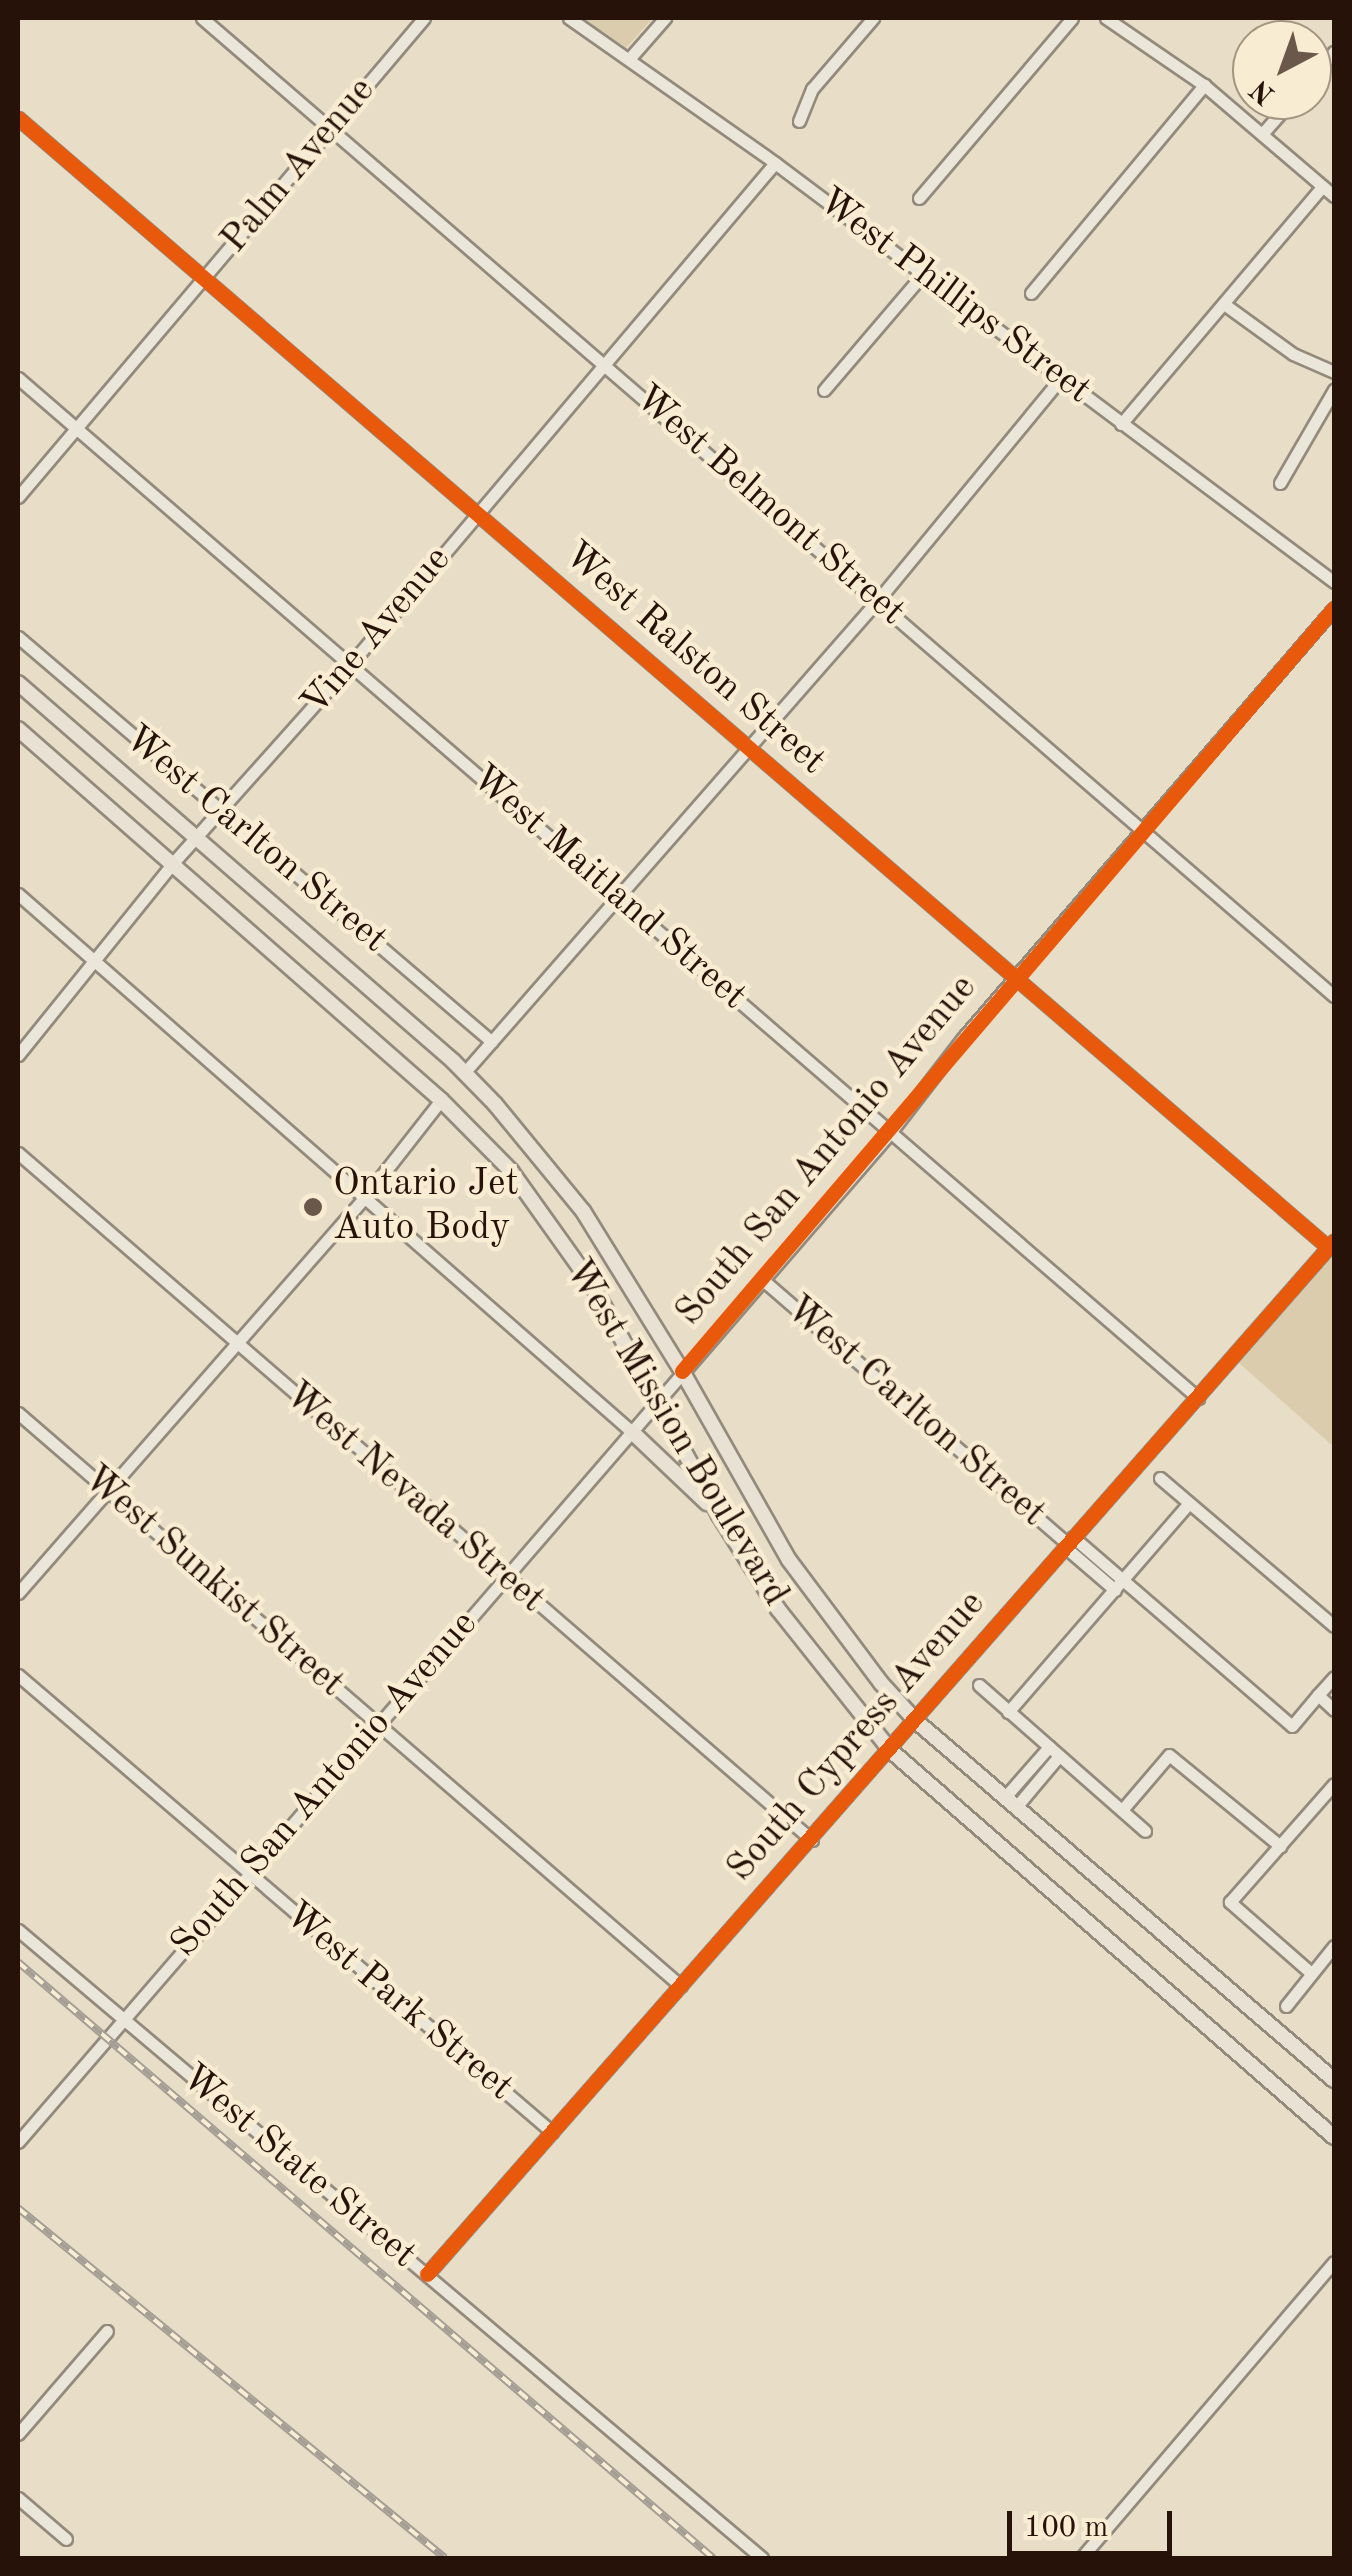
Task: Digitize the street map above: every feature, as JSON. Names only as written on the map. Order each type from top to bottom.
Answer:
[{"type":"main road","name":"West Mission Boulevard","points":[[18,683],[464,1074],[584,1211],[682,1371],[789,1560],[840,1632],[916,1721],[1334,2080]]},
{"type":"main road","name":"West Mission Boulevard","points":[[18,730],[441,1100],[511,1170],[580,1267],[718,1515],[778,1608],[890,1750],[1334,2137]]},
{"type":"main road","points":[[631,1431],[718,1515]]},
{"type":"street","name":"West Belmont Street","points":[[202,18],[1334,996]]},
{"type":"street","name":"Palm Avenue","points":[[18,497],[424,18]]},
{"type":"street","name":"West Phillips Street","points":[[569,18],[775,162],[1334,582]]},
{"type":"street","points":[[629,59],[666,18]]},
{"type":"street","points":[[799,121],[812,89],[873,18]]},
{"type":"street","points":[[918,198],[1072,18]]},
{"type":"street","points":[[1106,18],[1204,85],[1334,196]]},
{"type":"street","points":[[1031,293],[1204,85]]},
{"type":"street","name":"West Ralston Street","points":[[18,118],[1014,980],[1332,1245]]},
{"type":"street","points":[[1262,134],[1274,120]]},
{"type":"street","name":"Vine Avenue","points":[[18,1055],[97,962],[172,864],[222,813],[349,666],[775,162]]},
{"type":"street","points":[[1122,424],[1322,187]]},
{"type":"street","points":[[824,390],[923,274]]},
{"type":"street","points":[[1224,304],[1294,354],[1334,372]]},
{"type":"street","name":"West Maitland Street","points":[[18,378],[1198,1398]]},
{"type":"street","points":[[464,1074],[878,600],[1061,378]]},
{"type":"street","points":[[1280,483],[1334,390]]},
{"type":"street","name":"South San Antonio Avenue","points":[[18,2142],[890,1134],[1014,980],[1334,608]]},
{"type":"street","name":"West Carlton Street","points":[[18,637],[492,1042]]},
{"type":"street","points":[[18,894],[631,1431]]},
{"type":"street","points":[[18,1593],[365,1197],[441,1100]]},
{"type":"street","name":"West Nevada Street","points":[[18,1154],[812,1840]]},
{"type":"street","name":"South Cypress Avenue","points":[[427,2274],[1332,1245]]},
{"type":"street","name":"West Carlton Street","points":[[763,1280],[1119,1585],[1292,1726],[1318,1696]]},
{"type":"street","name":"West Sunkist Street","points":[[18,1412],[681,1986]]},
{"type":"street","points":[[1160,1478],[1334,1626]]},
{"type":"street","points":[[1008,1712],[1189,1503]]},
{"type":"street","name":"West Park Street","points":[[18,1675],[552,2132]]},
{"type":"street","points":[[1334,1677],[1318,1696],[1334,1710]]},
{"type":"street","points":[[979,1686],[1146,1832]]},
{"type":"street","points":[[1011,1802],[1054,1751]]},
{"type":"street","points":[[1122,1810],[1170,1754],[1280,1846]]},
{"type":"street","points":[[1311,1973],[1230,1902],[1334,1784]]},
{"type":"street","name":"West State Street","points":[[18,1930],[372,2234],[427,2274],[762,2558]]},
{"type":"street","points":[[1286,2006],[1334,1946]]},
{"type":"street","points":[[1081,2558],[1334,2262]]},
{"type":"street","points":[[18,2434],[107,2331]]},
{"type":"street","points":[[18,2498],[66,2539]]},
{"type":"shaded area","points":[[583,18],[653,18],[626,48]]},
{"type":"shaded area","points":[[1334,1253],[1334,1447],[1239,1363]]},
{"type":"railway","points":[[18,1962],[713,2558]]},
{"type":"railway","points":[[18,2208],[445,2558]]},
{"type":"cycle path","points":[[18,118],[1329,1248]]},
{"type":"cycle path","points":[[682,1371],[1334,608]]},
{"type":"cycle path","points":[[427,2274],[1334,1241]]},
{"type":"place","name":"Ontario Jet Auto Body","points":[[313,1207]]}]
